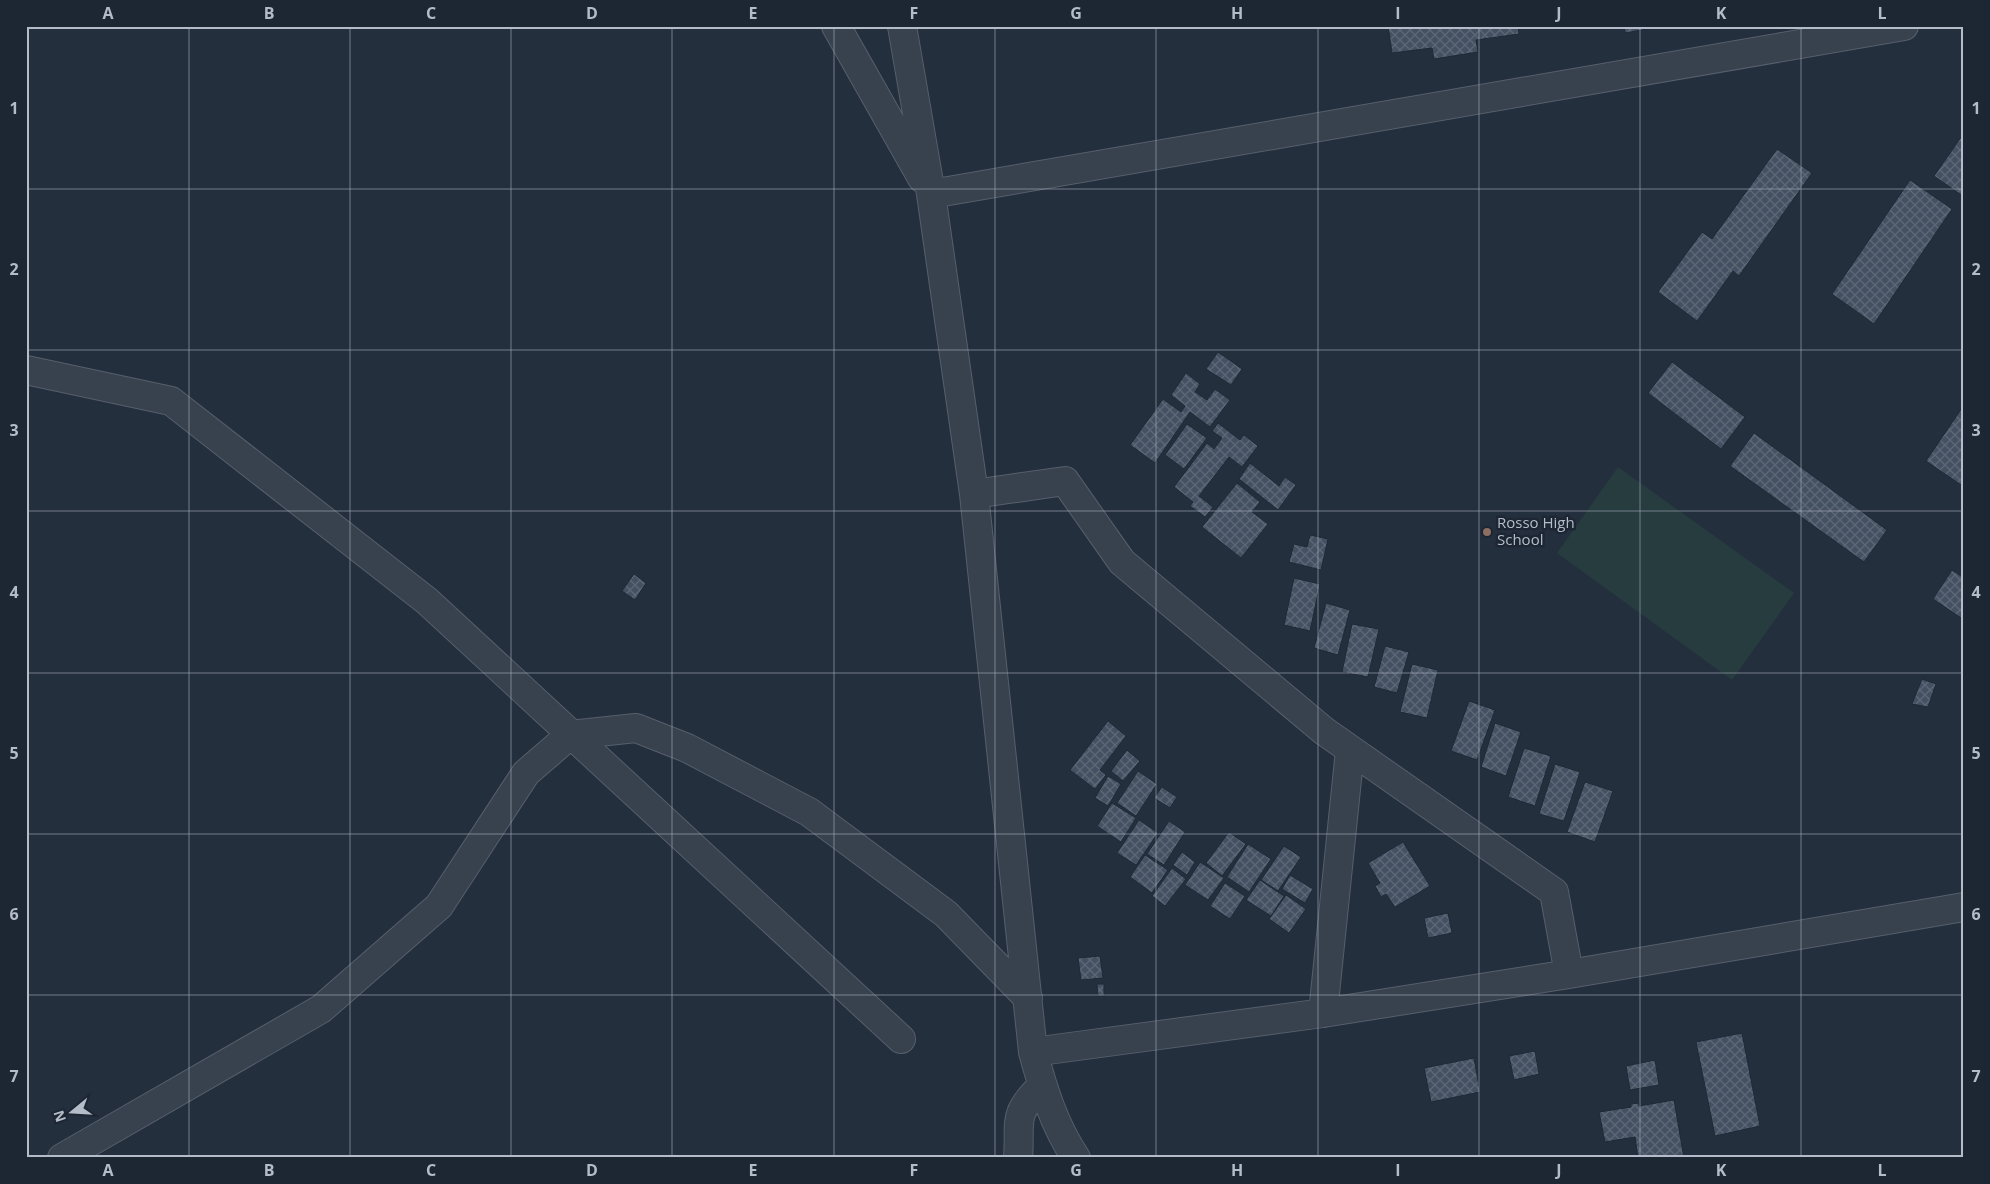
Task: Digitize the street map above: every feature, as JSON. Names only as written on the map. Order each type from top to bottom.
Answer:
[{"type":"street","points":[[836,26],[932,194]]},
{"type":"street","points":[[902,26],[932,194],[974,494],[1033,1052],[1042,1086],[1053,1116],[1076,1158]]},
{"type":"street","points":[[932,194],[1904,26]]},
{"type":"street","points":[[26,370],[171,401],[427,601],[901,1039]]},
{"type":"street","points":[[974,494],[1065,481],[1122,562],[1324,731],[1554,892],[1569,974]]},
{"type":"street","points":[[62,1158],[321,1009],[439,906],[526,773],[570,735],[636,728],[687,748],[809,812],[946,914],[1028,998]]},
{"type":"street","points":[[1323,1012],[1350,750]]},
{"type":"street","points":[[1033,1052],[1323,1012],[1569,974],[1964,907]]},
{"type":"street","points":[[1018,1158],[1018,1125],[1022,1110],[1042,1086]]},
{"type":"green space","points":[[1618,467],[1794,593],[1732,680],[1557,553]]},
{"type":"building","points":[[1388,26],[1518,26],[1519,34],[1476,40],[1478,52],[1434,59],[1432,48],[1392,53]]},
{"type":"building","points":[[1624,26],[1664,26],[1625,33]]},
{"type":"building","points":[[1964,133],[1964,197],[1934,176]]},
{"type":"building","points":[[1777,149],[1812,173],[1739,276],[1733,271],[1697,321],[1658,292],[1702,232],[1712,239]]},
{"type":"building","points":[[1910,180],[1952,209],[1874,324],[1832,294]]},
{"type":"building","points":[[1218,352],[1242,369],[1231,385],[1206,369]]},
{"type":"building","points":[[1672,362],[1745,417],[1721,449],[1648,393]]},
{"type":"building","points":[[1186,373],[1200,384],[1195,392],[1207,400],[1215,389],[1230,400],[1210,427],[1190,412],[1155,463],[1130,445],[1163,399],[1181,412],[1185,406],[1171,395]]},
{"type":"building","points":[[1964,405],[1964,487],[1926,461]]},
{"type":"building","points":[[1218,423],[1240,440],[1244,435],[1258,446],[1242,467],[1229,457],[1199,496],[1213,507],[1205,517],[1190,506],[1193,502],[1174,487],[1207,443],[1214,449],[1222,438],[1212,431]]},
{"type":"building","points":[[1187,424],[1207,438],[1184,469],[1165,455]]},
{"type":"building","points":[[1754,433],[1887,530],[1864,562],[1730,466]]},
{"type":"building","points":[[1250,463],[1279,486],[1285,477],[1296,485],[1278,510],[1239,479]]},
{"type":"building","points":[[1237,483],[1260,502],[1252,512],[1268,524],[1241,558],[1202,527]]},
{"type":"building","points":[[1310,535],[1328,539],[1321,570],[1289,562],[1294,544],[1307,547]]},
{"type":"building","points":[[1952,570],[1964,578],[1964,620],[1933,599]]},
{"type":"building","points":[[634,574],[646,583],[635,600],[622,591]]},
{"type":"building","points":[[1294,578],[1320,584],[1310,631],[1284,625]]},
{"type":"building","points":[[1326,603],[1350,610],[1338,655],[1314,648]]},
{"type":"building","points":[[1352,624],[1379,629],[1368,677],[1342,672]]},
{"type":"building","points":[[1385,646],[1409,652],[1397,693],[1374,687]]},
{"type":"building","points":[[1412,664],[1438,670],[1427,718],[1400,712]]},
{"type":"building","points":[[1922,679],[1936,684],[1928,707],[1912,704]]},
{"type":"building","points":[[1469,701],[1495,710],[1477,760],[1451,751]]},
{"type":"building","points":[[1108,721],[1126,736],[1100,770],[1106,775],[1095,789],[1070,770]]},
{"type":"building","points":[[1495,723],[1521,732],[1506,776],[1481,767]]},
{"type":"building","points":[[1524,748],[1551,756],[1535,806],[1508,797]]},
{"type":"building","points":[[1127,750],[1140,761],[1123,781],[1111,771]]},
{"type":"building","points":[[1555,764],[1580,772],[1564,821],[1539,814]]},
{"type":"building","points":[[1138,771],[1157,784],[1136,816],[1117,803]]},
{"type":"building","points":[[1108,776],[1121,784],[1108,806],[1095,798]]},
{"type":"building","points":[[1585,782],[1613,791],[1595,842],[1567,832]]},
{"type":"building","points":[[1162,787],[1177,797],[1170,808],[1154,798]]},
{"type":"building","points":[[1112,803],[1136,818],[1121,842],[1097,826]]},
{"type":"building","points":[[1139,820],[1158,833],[1136,865],[1117,853]]},
{"type":"building","points":[[1169,821],[1185,832],[1164,865],[1147,854]]},
{"type":"building","points":[[1229,832],[1246,844],[1222,876],[1206,863]]},
{"type":"building","points":[[1403,842],[1430,886],[1395,907],[1386,894],[1381,897],[1375,886],[1380,883],[1368,863]]},
{"type":"building","points":[[1248,844],[1271,859],[1249,892],[1227,877]]},
{"type":"building","points":[[1284,846],[1301,857],[1278,891],[1261,880]]},
{"type":"building","points":[[1182,852],[1195,862],[1187,875],[1173,865]]},
{"type":"building","points":[[1145,855],[1168,870],[1152,893],[1130,877]]},
{"type":"building","points":[[1200,862],[1224,878],[1208,900],[1185,885]]},
{"type":"building","points":[[1172,868],[1186,879],[1165,906],[1152,896]]},
{"type":"building","points":[[1290,875],[1313,889],[1305,903],[1282,889]]},
{"type":"building","points":[[1260,880],[1284,896],[1271,916],[1246,900]]},
{"type":"building","points":[[1225,883],[1245,896],[1230,919],[1210,906]]},
{"type":"building","points":[[1286,895],[1306,909],[1289,933],[1269,919]]},
{"type":"building","points":[[1448,913],[1452,933],[1428,938],[1424,918]]},
{"type":"building","points":[[1100,956],[1103,978],[1081,980],[1078,958]]},
{"type":"building","points":[[1097,984],[1104,984],[1104,996],[1098,996]]},
{"type":"building","points":[[1742,1033],[1760,1126],[1715,1136],[1696,1042]]},
{"type":"building","points":[[1535,1051],[1539,1074],[1514,1080],[1509,1056]]},
{"type":"building","points":[[1474,1058],[1480,1092],[1431,1102],[1424,1068]]},
{"type":"building","points":[[1655,1060],[1659,1085],[1630,1090],[1626,1066]]},
{"type":"building","points":[[1674,1100],[1684,1158],[1638,1158],[1635,1137],[1605,1142],[1599,1112],[1631,1107],[1631,1104],[1639,1103],[1639,1106]]},
{"type":"place","name":"Rosso High School","points":[[1487,532]]}]
